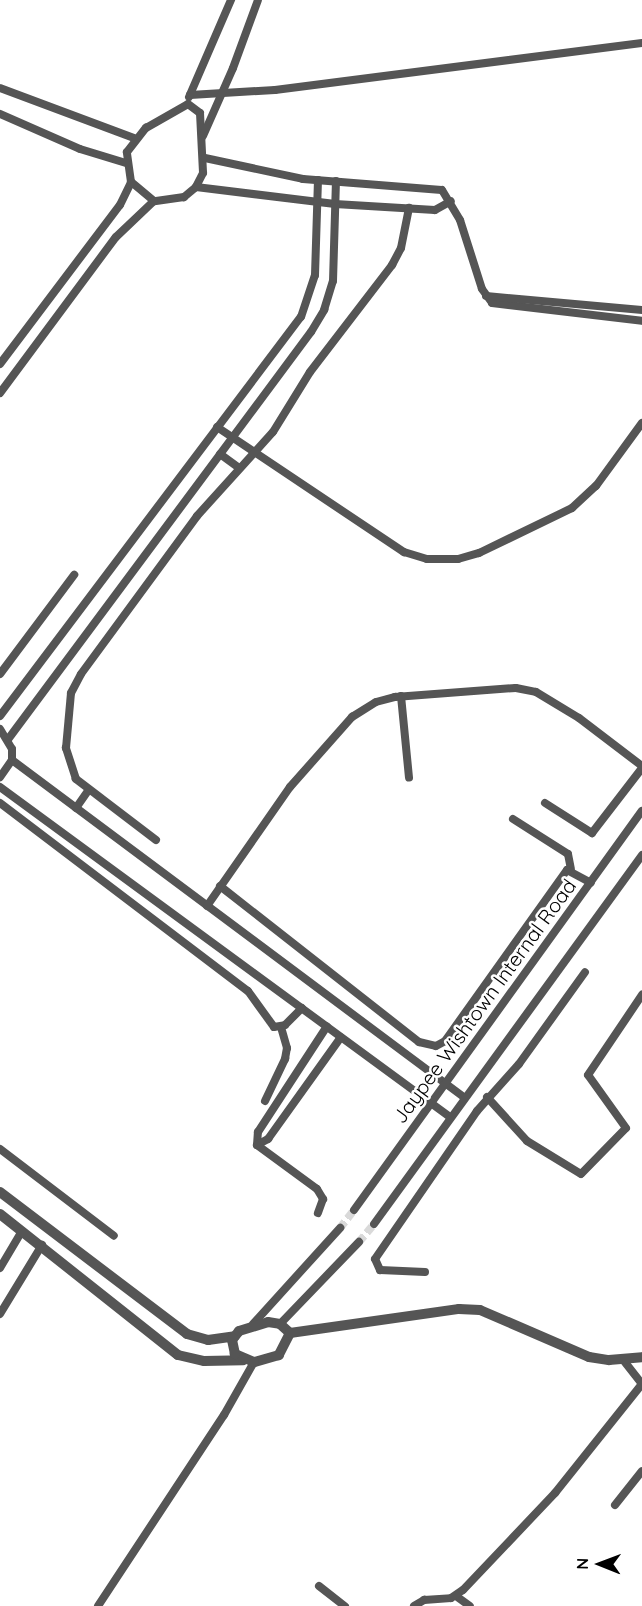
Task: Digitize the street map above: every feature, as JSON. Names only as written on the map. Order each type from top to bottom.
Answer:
[{"type":"street","points":[[154,201],[131,182],[126,162],[134,138],[180,105],[190,95],[231,0]]},
{"type":"street","points":[[202,138],[222,95],[258,0]]},
{"type":"street","points":[[190,95],[222,95],[642,43]]},
{"type":"street","points":[[0,88],[134,138]]},
{"type":"street","points":[[0,393],[116,237],[154,201],[184,197],[196,187],[205,158],[198,108],[180,105]]},
{"type":"street","points":[[0,114],[80,149],[126,162]]},
{"type":"street","points":[[205,158],[318,180],[434,187],[451,201],[486,296],[496,304],[642,321]]},
{"type":"street","points":[[0,716],[301,317],[315,275],[318,180]]},
{"type":"street","points":[[9,738],[324,310],[333,281],[336,180]]},
{"type":"street","points":[[0,364],[120,205],[131,182]]},
{"type":"street","points":[[196,187],[335,204],[441,209],[451,201]]},
{"type":"street","points":[[156,840],[88,792],[70,767],[66,747],[71,693],[81,674],[197,516],[238,467],[273,432],[310,372],[398,256],[409,208]]},
{"type":"street","points":[[486,296],[642,310]]},
{"type":"street","points":[[217,427],[404,552],[427,559],[458,559],[480,553],[572,507],[596,486],[642,423]]},
{"type":"street","points":[[220,454],[238,467]]},
{"type":"street","points":[[0,674],[74,575]]},
{"type":"street","points":[[207,906],[290,787],[352,717],[376,702],[401,696],[516,688],[536,692],[579,718],[642,767],[592,832],[545,803]]},
{"type":"street","points":[[401,696],[409,778]]},
{"type":"street","points":[[0,729],[9,738],[12,760],[0,777]]},
{"type":"street","points":[[12,760],[465,1098]]},
{"type":"street","points":[[0,787],[450,1117]]},
{"type":"street","points":[[76,808],[88,792]]},
{"type":"street","points":[[0,803],[190,944],[248,991],[274,1027],[281,1027],[302,1008]]},
{"type":"street","name":"Jaypee Wishtown Internal Road","points":[[354,1210],[447,1085],[642,811]]},
{"type":"street","points":[[513,819],[568,854],[571,869],[591,883]]},
{"type":"street","name":"Jaypee Wishtown Internal Road","points":[[374,1224],[642,855]]},
{"type":"street","points":[[220,886],[419,1042],[436,1046],[445,1041],[567,870],[571,869]]},
{"type":"street","points":[[425,1272],[380,1270],[375,1259],[487,1097],[519,1064],[585,972]]},
{"type":"street","points":[[487,1097],[527,1141],[582,1174],[626,1128],[588,1075],[642,995]]},
{"type":"street","points":[[257,1145],[258,1132],[327,1026]]},
{"type":"street","points":[[265,1101],[285,1059],[287,1048],[281,1027]]},
{"type":"street","points":[[257,1145],[268,1139],[341,1037]]},
{"type":"street","points":[[257,1145],[322,1194],[318,1213]]},
{"type":"street","points":[[0,1149],[114,1236]]},
{"type":"street","points":[[0,1192],[187,1334],[208,1340],[235,1336],[253,1324],[340,1227]]},
{"type":"street","points":[[0,1214],[178,1354],[204,1361],[248,1361],[279,1355],[290,1334]]},
{"type":"street","points":[[0,1268],[22,1231]]},
{"type":"street","points":[[280,1324],[359,1242]]},
{"type":"street","points":[[0,1314],[42,1245]]},
{"type":"street","points":[[290,1334],[459,1309],[480,1310],[589,1357],[624,1360],[642,1357]]},
{"type":"street","points":[[253,1324],[280,1324],[290,1334]]},
{"type":"street","points":[[235,1336],[232,1348],[248,1361]]},
{"type":"street","points":[[414,1606],[424,1600],[456,1596],[555,1493],[642,1384],[624,1360]]},
{"type":"street","points":[[98,1606],[224,1415],[248,1361]]},
{"type":"street","points":[[615,1505],[642,1472]]},
{"type":"street","points":[[319,1586],[345,1606]]},
{"type":"street","points":[[456,1596],[470,1606]]},
{"type":"tunnel","points":[[340,1228],[354,1210]]},
{"type":"tunnel","points":[[359,1242],[374,1224]]}]
